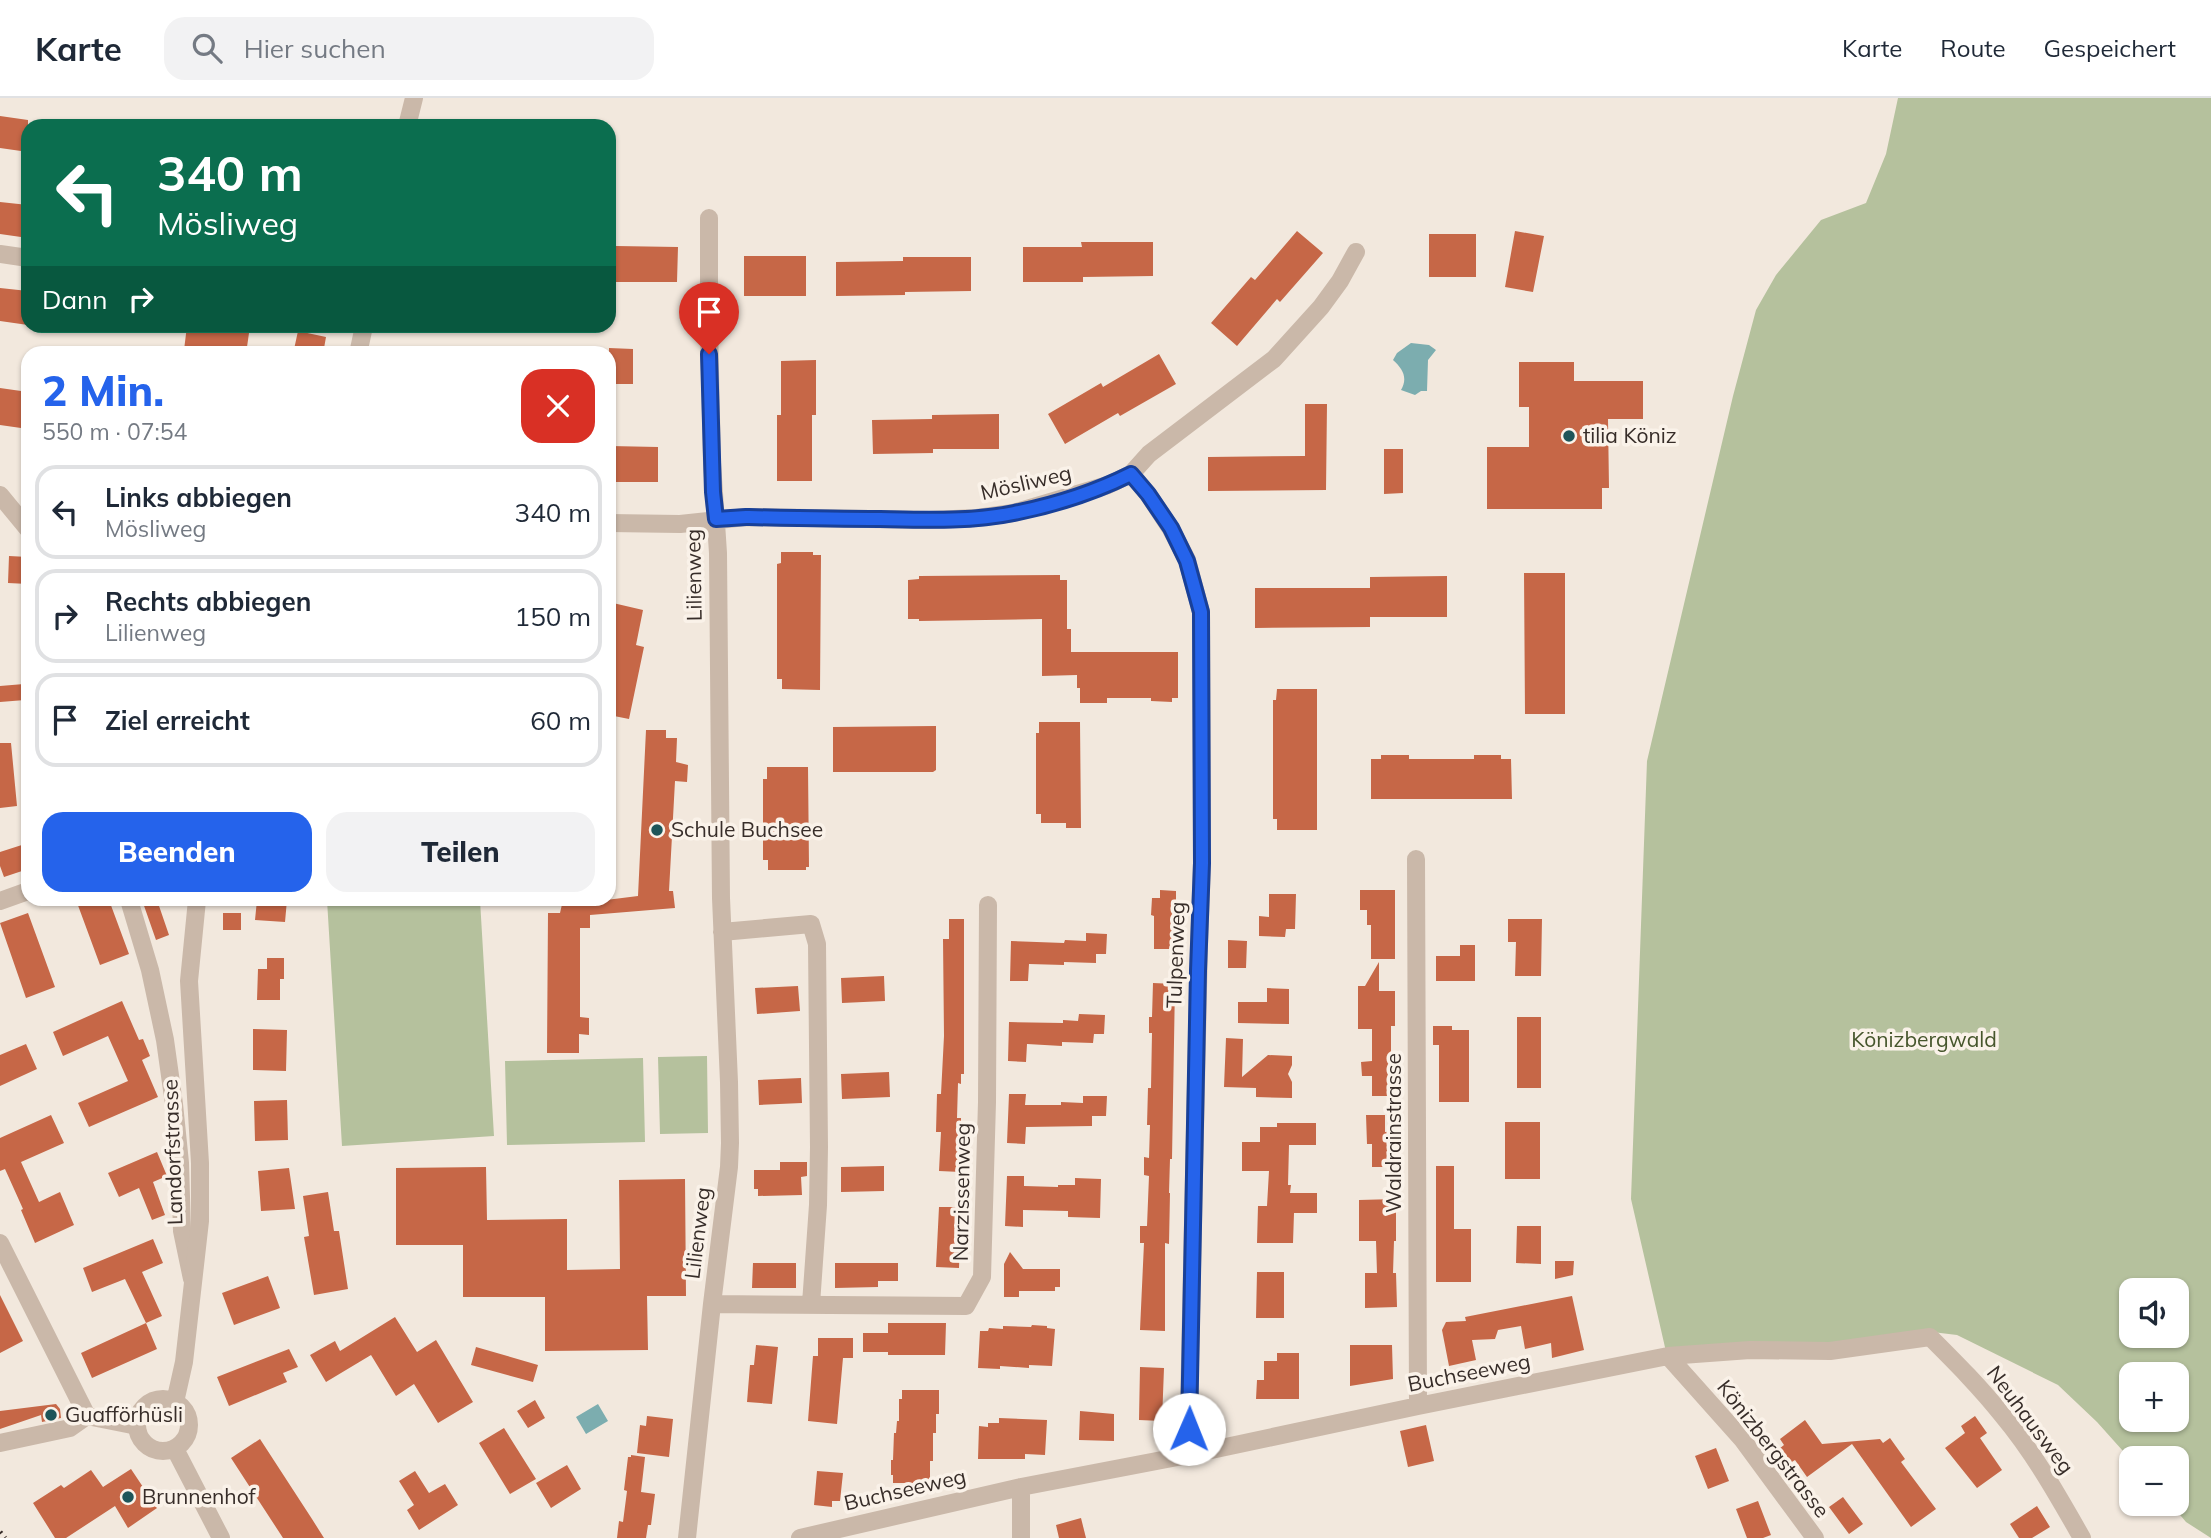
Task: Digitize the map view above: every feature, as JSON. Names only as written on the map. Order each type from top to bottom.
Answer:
[{"type":"street","points":[[409,119],[414,98]]},
{"type":"street","name":"Lilienweg","points":[[687,1538],[730,1143],[722,932],[716,519],[709,354],[709,218]]},
{"type":"street","name":"Mösliweg","points":[[616,523],[680,524],[746,517],[930,520],[977,518],[1013,513],[1108,485],[1131,474],[1149,454],[1274,359],[1321,307],[1356,252]]},
{"type":"street","points":[[0,254],[21,257]]},
{"type":"street","name":"Tulpenweg","points":[[1131,474],[1171,528],[1187,561],[1201,612],[1202,863],[1188,1455]]},
{"type":"street","points":[[0,495],[21,520]]},
{"type":"street","name":"Waldrainstrasse","points":[[1416,859],[1418,1406]]},
{"type":"street","points":[[0,901],[21,894]]},
{"type":"street","name":"Narzissenweg","points":[[712,1304],[966,1306],[982,1277],[987,1102],[988,905]]},
{"type":"street","points":[[131,906],[150,970],[165,1040],[180,1163],[182,1231],[193,1286]]},
{"type":"street","name":"Landorfstrasse","points":[[175,1402],[183,1373],[200,1221],[200,1163],[189,981],[196,906]]},
{"type":"street","points":[[722,932],[811,925],[817,944],[819,1147],[811,1304]]},
{"type":"street","points":[[0,1243],[87,1416]]},
{"type":"street","name":"Buchseeweg","points":[[800,1538],[1021,1487],[1668,1356],[1750,1350],[1830,1351],[1930,1337]]},
{"type":"street","name":"Neuhausweg","points":[[1930,1337],[1974,1380],[2005,1418],[2048,1480],[2082,1538]]},
{"type":"street","name":"Könizbergstrasse","points":[[1668,1356],[1742,1439],[1815,1538]]},
{"type":"street","points":[[160,1399],[175,1402],[182,1406],[189,1421],[187,1437],[176,1449],[167,1451],[150,1448],[139,1435],[137,1426],[141,1411],[146,1405],[160,1399]]},
{"type":"street","points":[[0,1443],[70,1428],[87,1416],[137,1426]]},
{"type":"street","points":[[176,1449],[221,1538]]},
{"type":"street","points":[[1021,1487],[1021,1538]]},
{"type":"green space","name":"Könizbergwald","points":[[1898,98],[2211,98],[2211,1538],[2181,1516],[2189,1516],[2189,1446],[2119,1447],[2058,1385],[1957,1335],[1924,1331],[1835,1345],[1667,1356],[1631,1199],[1647,761],[1733,396],[1756,310],[1776,275],[1821,220],[1866,203],[1886,154]]},
{"type":"green space","points":[[327,906],[480,906],[494,1136],[342,1146]]},
{"type":"green space","points":[[707,1056],[708,1133],[660,1134],[658,1057]]},
{"type":"green space","points":[[643,1058],[645,1142],[507,1145],[505,1061]]},
{"type":"water","points":[[1411,343],[1429,345],[1436,350],[1428,360],[1427,391],[1415,395],[1401,390],[1403,374],[1393,360],[1397,353]]},
{"type":"water","points":[[598,1404],[608,1421],[586,1434],[576,1417]]},
{"type":"building","points":[[0,116],[21,119],[21,151],[0,148]]},
{"type":"building","points":[[0,202],[21,204],[21,237],[0,234]]},
{"type":"building","points":[[1297,231],[1323,253],[1280,302],[1277,299],[1237,346],[1211,323],[1251,277],[1255,280]]},
{"type":"building","points":[[1515,231],[1544,236],[1533,292],[1505,287]]},
{"type":"building","points":[[1429,234],[1476,234],[1476,277],[1429,277]]},
{"type":"building","points":[[1081,242],[1153,242],[1153,276],[1083,277],[1083,282],[1023,282],[1023,247],[1082,247]]},
{"type":"building","points":[[616,246],[678,247],[677,282],[616,282]]},
{"type":"building","points":[[744,256],[806,256],[806,296],[744,296]]},
{"type":"building","points":[[903,257],[971,257],[971,291],[836,296],[836,262],[903,261]]},
{"type":"building","points":[[0,288],[21,290],[21,324],[0,321]]},
{"type":"building","points":[[186,333],[249,333],[247,346],[184,346]]},
{"type":"building","points":[[298,333],[326,337],[324,346],[295,346]]},
{"type":"building","points":[[616,348],[633,349],[633,384],[616,384]]},
{"type":"building","points":[[1159,354],[1176,384],[1065,444],[1048,414],[1101,383],[1103,387]]},
{"type":"building","points":[[816,360],[816,415],[812,415],[812,481],[777,481],[777,415],[781,415],[781,361]]},
{"type":"building","name":"tilia Köniz","points":[[1519,362],[1574,362],[1574,381],[1643,381],[1643,419],[1608,419],[1609,488],[1602,488],[1602,509],[1487,509],[1487,447],[1529,447],[1529,407],[1519,407]]},
{"type":"building","points":[[0,388],[21,391],[21,428],[0,425]]},
{"type":"building","points":[[1305,404],[1327,404],[1326,490],[1208,491],[1208,457],[1305,456]]},
{"type":"building","points":[[999,414],[999,449],[933,449],[933,453],[873,454],[872,420],[932,419],[932,415]]},
{"type":"building","points":[[616,446],[658,447],[658,482],[616,482]]},
{"type":"building","points":[[1384,449],[1403,449],[1403,493],[1384,494]]},
{"type":"building","points":[[781,552],[813,552],[813,555],[821,555],[820,690],[782,689],[782,679],[777,679],[777,564],[781,563]]},
{"type":"building","points":[[9,556],[21,557],[21,584],[8,583]]},
{"type":"building","points":[[1524,573],[1565,573],[1565,714],[1525,714]]},
{"type":"building","points":[[1060,575],[1060,580],[1067,580],[1067,629],[1071,629],[1071,652],[1178,652],[1178,698],[1172,698],[1172,702],[1151,701],[1151,698],[1107,698],[1107,703],[1080,703],[1077,675],[1042,676],[1042,619],[908,619],[908,580],[919,579],[919,576]]},
{"type":"building","points":[[1447,576],[1447,617],[1370,617],[1370,627],[1255,628],[1255,588],[1370,588],[1370,577]]},
{"type":"building","points":[[616,604],[643,610],[636,645],[644,647],[629,719],[616,716]]},
{"type":"building","points":[[21,684],[21,700],[0,702],[0,686]]},
{"type":"building","points":[[1277,689],[1317,689],[1317,830],[1277,830],[1277,819],[1273,819],[1273,700],[1276,700]]},
{"type":"building","points":[[1039,722],[1080,722],[1081,828],[1066,828],[1066,823],[1041,823],[1041,814],[1036,814],[1036,733],[1039,733]]},
{"type":"building","points":[[936,726],[936,770],[933,772],[833,772],[833,727]]},
{"type":"building","points":[[646,730],[666,730],[666,738],[677,738],[676,762],[688,765],[687,782],[675,781],[669,891],[673,891],[675,908],[590,915],[590,928],[580,928],[580,1017],[589,1018],[589,1035],[579,1034],[579,1053],[547,1053],[548,913],[560,913],[562,906],[616,906],[616,899],[638,896]]},
{"type":"building","points":[[0,743],[11,743],[17,806],[0,808]]},
{"type":"building","points":[[1381,755],[1409,755],[1409,759],[1474,759],[1474,755],[1501,755],[1501,759],[1511,759],[1512,799],[1371,799],[1371,759],[1381,759]]},
{"type":"building","points":[[767,767],[808,767],[809,867],[806,867],[806,870],[768,870],[768,860],[763,860],[763,779],[767,779]]},
{"type":"building","points":[[21,845],[21,871],[4,877],[0,866],[0,852]]},
{"type":"building","points":[[1160,890],[1176,891],[1176,949],[1154,949],[1152,898],[1160,898]]},
{"type":"building","points":[[1360,890],[1395,890],[1395,959],[1371,959],[1371,925],[1367,925],[1367,910],[1360,910]]},
{"type":"building","points":[[1269,894],[1296,894],[1295,929],[1286,929],[1285,937],[1259,936],[1259,916],[1269,917]]},
{"type":"building","points":[[78,906],[111,906],[129,954],[100,965]]},
{"type":"building","points":[[144,906],[159,906],[169,935],[156,940]]},
{"type":"building","points":[[256,906],[286,906],[285,922],[255,920]]},
{"type":"building","points":[[28,913],[55,987],[26,998],[0,923]]},
{"type":"building","points":[[223,913],[241,913],[241,930],[223,930]]},
{"type":"building","points":[[949,919],[964,919],[964,1074],[961,1074],[961,1084],[958,1083],[957,1118],[961,1118],[963,1132],[961,1172],[939,1171],[941,1132],[936,1132],[937,1094],[941,1094],[944,1036],[943,939],[949,939]]},
{"type":"building","points":[[1508,919],[1542,919],[1541,976],[1515,976],[1516,942],[1508,942]]},
{"type":"building","points":[[1086,933],[1107,934],[1106,954],[1096,954],[1096,963],[1029,964],[1028,981],[1010,981],[1011,941],[1086,941]]},
{"type":"building","points":[[1228,940],[1247,941],[1246,968],[1228,968]]},
{"type":"building","points":[[1460,945],[1475,945],[1475,981],[1436,981],[1436,956],[1460,956]]},
{"type":"building","points":[[267,958],[284,958],[280,1000],[257,1000],[258,969],[267,969]]},
{"type":"building","points":[[1379,962],[1379,991],[1395,991],[1391,1061],[1395,1061],[1396,1096],[1372,1096],[1372,1076],[1362,1076],[1361,1062],[1372,1061],[1372,1029],[1358,1029],[1358,986],[1365,986]]},
{"type":"building","points":[[884,976],[885,1001],[842,1003],[841,978]]},
{"type":"building","points":[[1153,983],[1175,984],[1169,1244],[1165,1243],[1165,1331],[1140,1330],[1144,1243],[1140,1243],[1140,1226],[1147,1226],[1149,1176],[1144,1175],[1144,1157],[1149,1158],[1150,1125],[1147,1125],[1152,1033],[1149,1033],[1149,1017],[1152,1017]]},
{"type":"building","points":[[798,986],[800,1011],[757,1014],[755,988]]},
{"type":"building","points":[[1267,988],[1289,989],[1289,1024],[1238,1023],[1238,1002],[1267,1002]]},
{"type":"building","points":[[122,1001],[139,1040],[143,1039],[150,1056],[142,1060],[158,1097],[89,1127],[78,1103],[128,1081],[108,1036],[63,1056],[53,1032]]},
{"type":"building","points":[[1079,1014],[1105,1015],[1104,1034],[1094,1034],[1093,1043],[1062,1042],[1062,1046],[1027,1044],[1026,1062],[1008,1061],[1009,1022],[1063,1023],[1063,1020],[1078,1021]]},
{"type":"building","points":[[1517,1017],[1541,1017],[1541,1088],[1517,1088]]},
{"type":"building","points":[[1433,1026],[1469,1030],[1469,1102],[1439,1102],[1439,1045],[1433,1045]]},
{"type":"building","points":[[253,1029],[287,1030],[286,1071],[253,1070]]},
{"type":"building","points":[[1226,1038],[1243,1039],[1242,1077],[1268,1055],[1292,1056],[1288,1074],[1292,1082],[1292,1098],[1256,1097],[1256,1088],[1224,1087]]},
{"type":"building","points":[[26,1044],[37,1069],[0,1086],[0,1055]]},
{"type":"building","points":[[889,1072],[890,1097],[842,1099],[841,1074]]},
{"type":"building","points":[[801,1078],[802,1103],[759,1105],[758,1080]]},
{"type":"building","points":[[1009,1094],[1026,1094],[1025,1105],[1083,1103],[1083,1096],[1107,1096],[1106,1116],[1092,1116],[1092,1126],[1026,1127],[1025,1144],[1007,1143]]},
{"type":"building","points":[[287,1100],[288,1140],[255,1141],[254,1101]]},
{"type":"building","points":[[51,1115],[64,1143],[21,1162],[39,1202],[60,1192],[74,1225],[35,1243],[5,1169],[0,1171],[0,1138]]},
{"type":"building","points":[[1366,1115],[1385,1115],[1385,1132],[1396,1131],[1396,1167],[1372,1167],[1372,1144],[1367,1144]]},
{"type":"building","points":[[1505,1122],[1540,1122],[1540,1179],[1505,1179]]},
{"type":"building","points":[[1277,1123],[1316,1123],[1316,1145],[1289,1145],[1288,1185],[1291,1185],[1290,1193],[1317,1193],[1317,1213],[1294,1213],[1293,1243],[1257,1243],[1258,1206],[1267,1206],[1269,1171],[1242,1171],[1242,1142],[1260,1142],[1260,1127],[1277,1127]]},
{"type":"building","points":[[157,1152],[167,1176],[153,1182],[165,1215],[152,1220],[139,1188],[119,1197],[108,1173]]},
{"type":"building","points":[[780,1162],[807,1162],[807,1176],[801,1177],[802,1195],[758,1196],[758,1189],[754,1189],[754,1170],[780,1170]]},
{"type":"building","points":[[884,1166],[884,1191],[841,1192],[841,1167]]},
{"type":"building","points":[[1436,1166],[1454,1166],[1454,1229],[1471,1229],[1471,1282],[1436,1282]]},
{"type":"building","points":[[486,1167],[487,1220],[567,1219],[567,1270],[620,1269],[619,1180],[685,1179],[686,1296],[647,1296],[648,1350],[545,1351],[545,1297],[463,1297],[463,1245],[396,1245],[396,1168]]},
{"type":"building","points":[[289,1168],[295,1209],[261,1211],[258,1171]]},
{"type":"building","points":[[1007,1176],[1024,1176],[1024,1186],[1058,1187],[1075,1185],[1075,1178],[1101,1179],[1100,1218],[1068,1217],[1068,1211],[1023,1210],[1023,1227],[1005,1226]]},
{"type":"building","points":[[328,1192],[334,1231],[339,1231],[348,1289],[314,1295],[304,1237],[309,1236],[303,1196]]},
{"type":"building","points":[[1396,1199],[1393,1273],[1396,1273],[1397,1307],[1365,1308],[1365,1273],[1377,1273],[1376,1241],[1359,1241],[1359,1200]]},
{"type":"building","points":[[939,1207],[961,1207],[959,1268],[936,1267]]},
{"type":"building","points":[[1517,1226],[1541,1226],[1541,1264],[1516,1263]]},
{"type":"building","points":[[153,1239],[163,1263],[142,1272],[162,1316],[146,1323],[125,1279],[92,1292],[83,1268]]},
{"type":"building","points":[[1010,1252],[1023,1269],[1060,1269],[1060,1287],[1055,1287],[1055,1291],[1019,1291],[1019,1297],[1004,1297],[1004,1264]]},
{"type":"building","points":[[1555,1261],[1574,1261],[1573,1275],[1555,1279]]},
{"type":"building","points":[[753,1263],[796,1263],[796,1288],[752,1288]]},
{"type":"building","points":[[835,1263],[898,1263],[898,1281],[878,1281],[878,1287],[835,1288]]},
{"type":"building","points":[[1257,1272],[1284,1272],[1284,1318],[1256,1318]]},
{"type":"building","points":[[268,1276],[280,1308],[234,1325],[222,1293]]},
{"type":"building","points":[[0,1295],[23,1341],[0,1353]]},
{"type":"building","points":[[1572,1296],[1584,1350],[1552,1358],[1551,1343],[1525,1349],[1521,1326],[1498,1330],[1495,1339],[1472,1340],[1476,1360],[1449,1366],[1442,1330],[1446,1322],[1466,1321],[1465,1317]]},
{"type":"building","points":[[395,1317],[417,1352],[436,1340],[473,1402],[438,1423],[414,1384],[396,1396],[371,1355],[326,1382],[310,1355],[335,1341],[340,1351]]},
{"type":"building","points":[[146,1323],[157,1349],[92,1378],[81,1353]]},
{"type":"building","points":[[888,1323],[946,1323],[945,1355],[863,1352],[863,1333],[888,1333]]},
{"type":"building","points":[[1032,1325],[1055,1329],[1052,1366],[978,1368],[980,1331],[988,1331],[989,1328],[1003,1329],[1003,1326]]},
{"type":"building","points":[[818,1338],[853,1338],[853,1358],[843,1358],[837,1424],[808,1421],[813,1356],[818,1356]]},
{"type":"building","points":[[756,1345],[778,1347],[772,1404],[747,1402],[750,1365],[754,1365]]},
{"type":"building","points":[[1350,1345],[1392,1345],[1393,1379],[1350,1386]]},
{"type":"building","points":[[476,1347],[538,1365],[533,1382],[471,1365]]},
{"type":"building","points":[[289,1349],[298,1367],[283,1373],[287,1382],[229,1406],[217,1377]]},
{"type":"building","points":[[1277,1353],[1299,1353],[1299,1399],[1256,1399],[1257,1380],[1264,1380],[1264,1361],[1277,1361]]},
{"type":"building","points":[[1140,1367],[1164,1368],[1162,1421],[1139,1420]]},
{"type":"building","points":[[902,1390],[939,1390],[939,1414],[936,1414],[936,1433],[933,1433],[930,1480],[918,1480],[918,1483],[893,1483],[891,1475],[894,1433],[899,1421],[899,1399],[902,1399]]},
{"type":"building","points":[[535,1400],[545,1418],[528,1428],[517,1411]]},
{"type":"building","points":[[56,1404],[61,1418],[42,1422],[41,1415],[0,1429],[0,1411]]},
{"type":"building","points":[[1080,1411],[1114,1414],[1114,1441],[1079,1440]]},
{"type":"building","points":[[647,1416],[673,1419],[669,1457],[637,1453],[640,1425],[646,1426]]},
{"type":"building","points":[[1975,1416],[1987,1433],[1980,1438],[2002,1470],[1977,1488],[1945,1448],[1965,1433],[1961,1426]]},
{"type":"building","points":[[999,1418],[1047,1420],[1045,1455],[1025,1454],[1025,1459],[978,1459],[979,1426],[988,1427],[988,1423],[999,1423]]},
{"type":"building","points":[[1805,1420],[1822,1444],[1880,1439],[1883,1443],[1890,1438],[1905,1459],[1901,1462],[1936,1509],[1911,1527],[1852,1444],[1807,1477],[1795,1460],[1785,1466],[1775,1452],[1784,1445],[1780,1439]]},
{"type":"building","points":[[1426,1425],[1434,1461],[1408,1467],[1400,1431]]},
{"type":"building","points":[[504,1428],[536,1479],[510,1494],[479,1443]]},
{"type":"building","points":[[260,1439],[324,1538],[283,1538],[231,1458]]},
{"type":"building","points":[[1716,1448],[1729,1481],[1708,1489],[1695,1456]]},
{"type":"building","points":[[628,1457],[645,1457],[641,1492],[655,1494],[651,1525],[648,1525],[646,1538],[617,1538],[619,1521],[623,1522],[627,1491],[624,1490]]},
{"type":"building","points":[[567,1465],[581,1489],[551,1508],[536,1483]]},
{"type":"building","points":[[131,1469],[157,1508],[128,1528],[115,1506],[66,1538],[55,1538],[33,1503],[61,1485],[64,1488],[91,1470],[103,1487]]},
{"type":"building","points":[[415,1471],[429,1493],[445,1484],[458,1505],[419,1530],[407,1510],[414,1505],[399,1481]]},
{"type":"building","points":[[817,1471],[843,1473],[840,1501],[832,1501],[832,1507],[814,1505]]},
{"type":"building","points":[[1843,1497],[1863,1524],[1849,1534],[1829,1507]]},
{"type":"building","points":[[1758,1501],[1771,1535],[1747,1538],[1736,1509]]},
{"type":"building","points":[[2037,1506],[2050,1527],[2032,1538],[2019,1538],[2010,1524]]},
{"type":"building","points":[[1081,1518],[1086,1538],[1059,1538],[1056,1525]]},
{"type":"railway","points":[[0,1532],[5,1538]]},
{"type":"place","name":"tilia Köniz","points":[[1569,436]]},
{"type":"place","name":"Schule Buchsee","points":[[657,830]]},
{"type":"place","name":"Guafförhüsli","points":[[51,1415]]},
{"type":"place","name":"Brunnenhof","points":[[128,1497]]},
{"type":"route","points":[[709,354],[716,519],[977,518],[1043,505],[1108,485],[1131,474],[1171,528],[1187,561],[1201,612],[1202,863],[1189,1429]]}]
